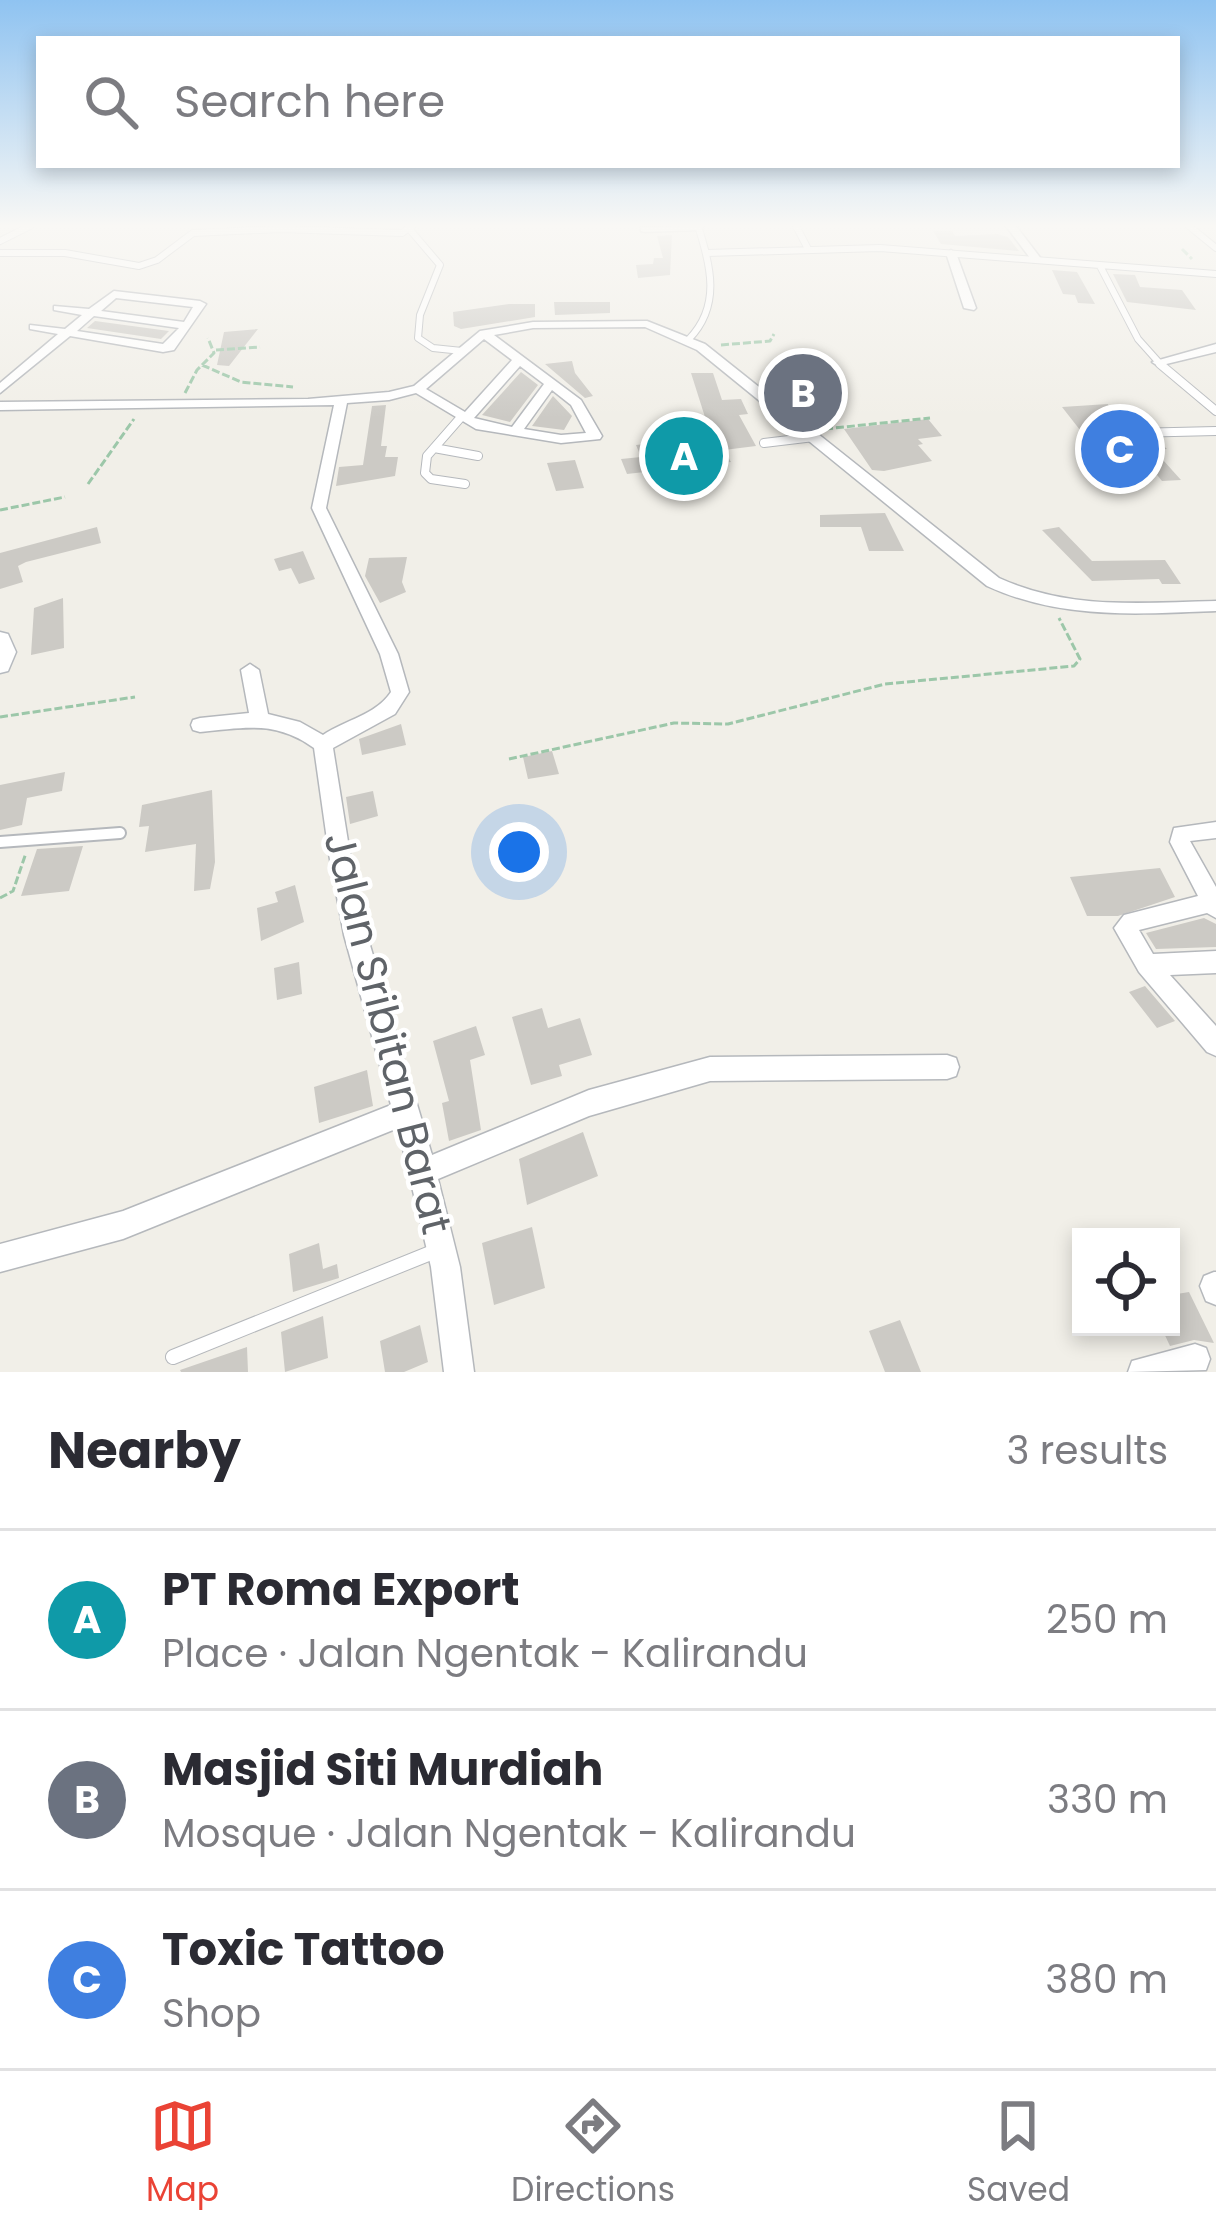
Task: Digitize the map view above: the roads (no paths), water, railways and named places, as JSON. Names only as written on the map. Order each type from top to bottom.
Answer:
[{"type":"main road","points":[[0,640],[4,652],[0,664]]},
{"type":"street","points":[[964,290],[970,308]]},
{"type":"street","points":[[0,389],[67,334],[108,297],[120,293],[200,304],[187,326],[163,348],[67,334],[34,327]]},
{"type":"street","points":[[58,308],[187,326]]},
{"type":"street","points":[[0,406],[340,400],[418,389],[484,333],[571,321],[647,324],[695,343],[993,582],[1053,605],[1216,606]]},
{"type":"street","points":[[418,389],[476,425],[561,439],[595,436],[576,403],[484,333]]},
{"type":"street","points":[[1158,362],[1216,348]]},
{"type":"street","points":[[464,418],[518,361]]},
{"type":"street","points":[[515,432],[551,383]]},
{"type":"street","points":[[200,725],[284,720],[323,746],[343,728],[399,702],[388,654],[319,508],[340,400]]},
{"type":"street","points":[[250,670],[260,720]]},
{"type":"street","name":"Jalan Sribitan Barat","points":[[323,746],[345,892],[427,1171],[455,1309],[459,1372]]},
{"type":"street","points":[[1216,830],[1180,834],[1180,842],[1213,896],[1125,924],[1147,965],[1216,1044]]},
{"type":"street","points":[[1147,965],[1216,962]]},
{"type":"street","points":[[427,1171],[589,1103],[710,1069],[947,1067]]},
{"type":"street","points":[[0,1258],[123,1226],[408,1111]]},
{"type":"street","points":[[1144,1372],[1195,1359]]},
{"type":"lane","points":[[430,290],[418,338],[433,348],[462,351]]},
{"type":"lane","points":[[695,343],[706,322],[711,290]]},
{"type":"lane","points":[[1113,290],[1138,339],[1216,411]]},
{"type":"lane","points":[[464,418],[427,456],[426,477],[465,484]]},
{"type":"lane","points":[[1090,434],[1216,430]]},
{"type":"lane","points":[[764,443],[809,434]]},
{"type":"lane","points":[[434,448],[478,456]]},
{"type":"lane","points":[[0,842],[121,833]]},
{"type":"lane","points":[[173,1357],[443,1248]]},
{"type":"place","name":"Masjid Siti Murdiah","points":[[803,393]]},
{"type":"place","name":"Toxic Tattoo","points":[[1120,449]]},
{"type":"place","name":"PT Roma Export","points":[[684,456]]}]
